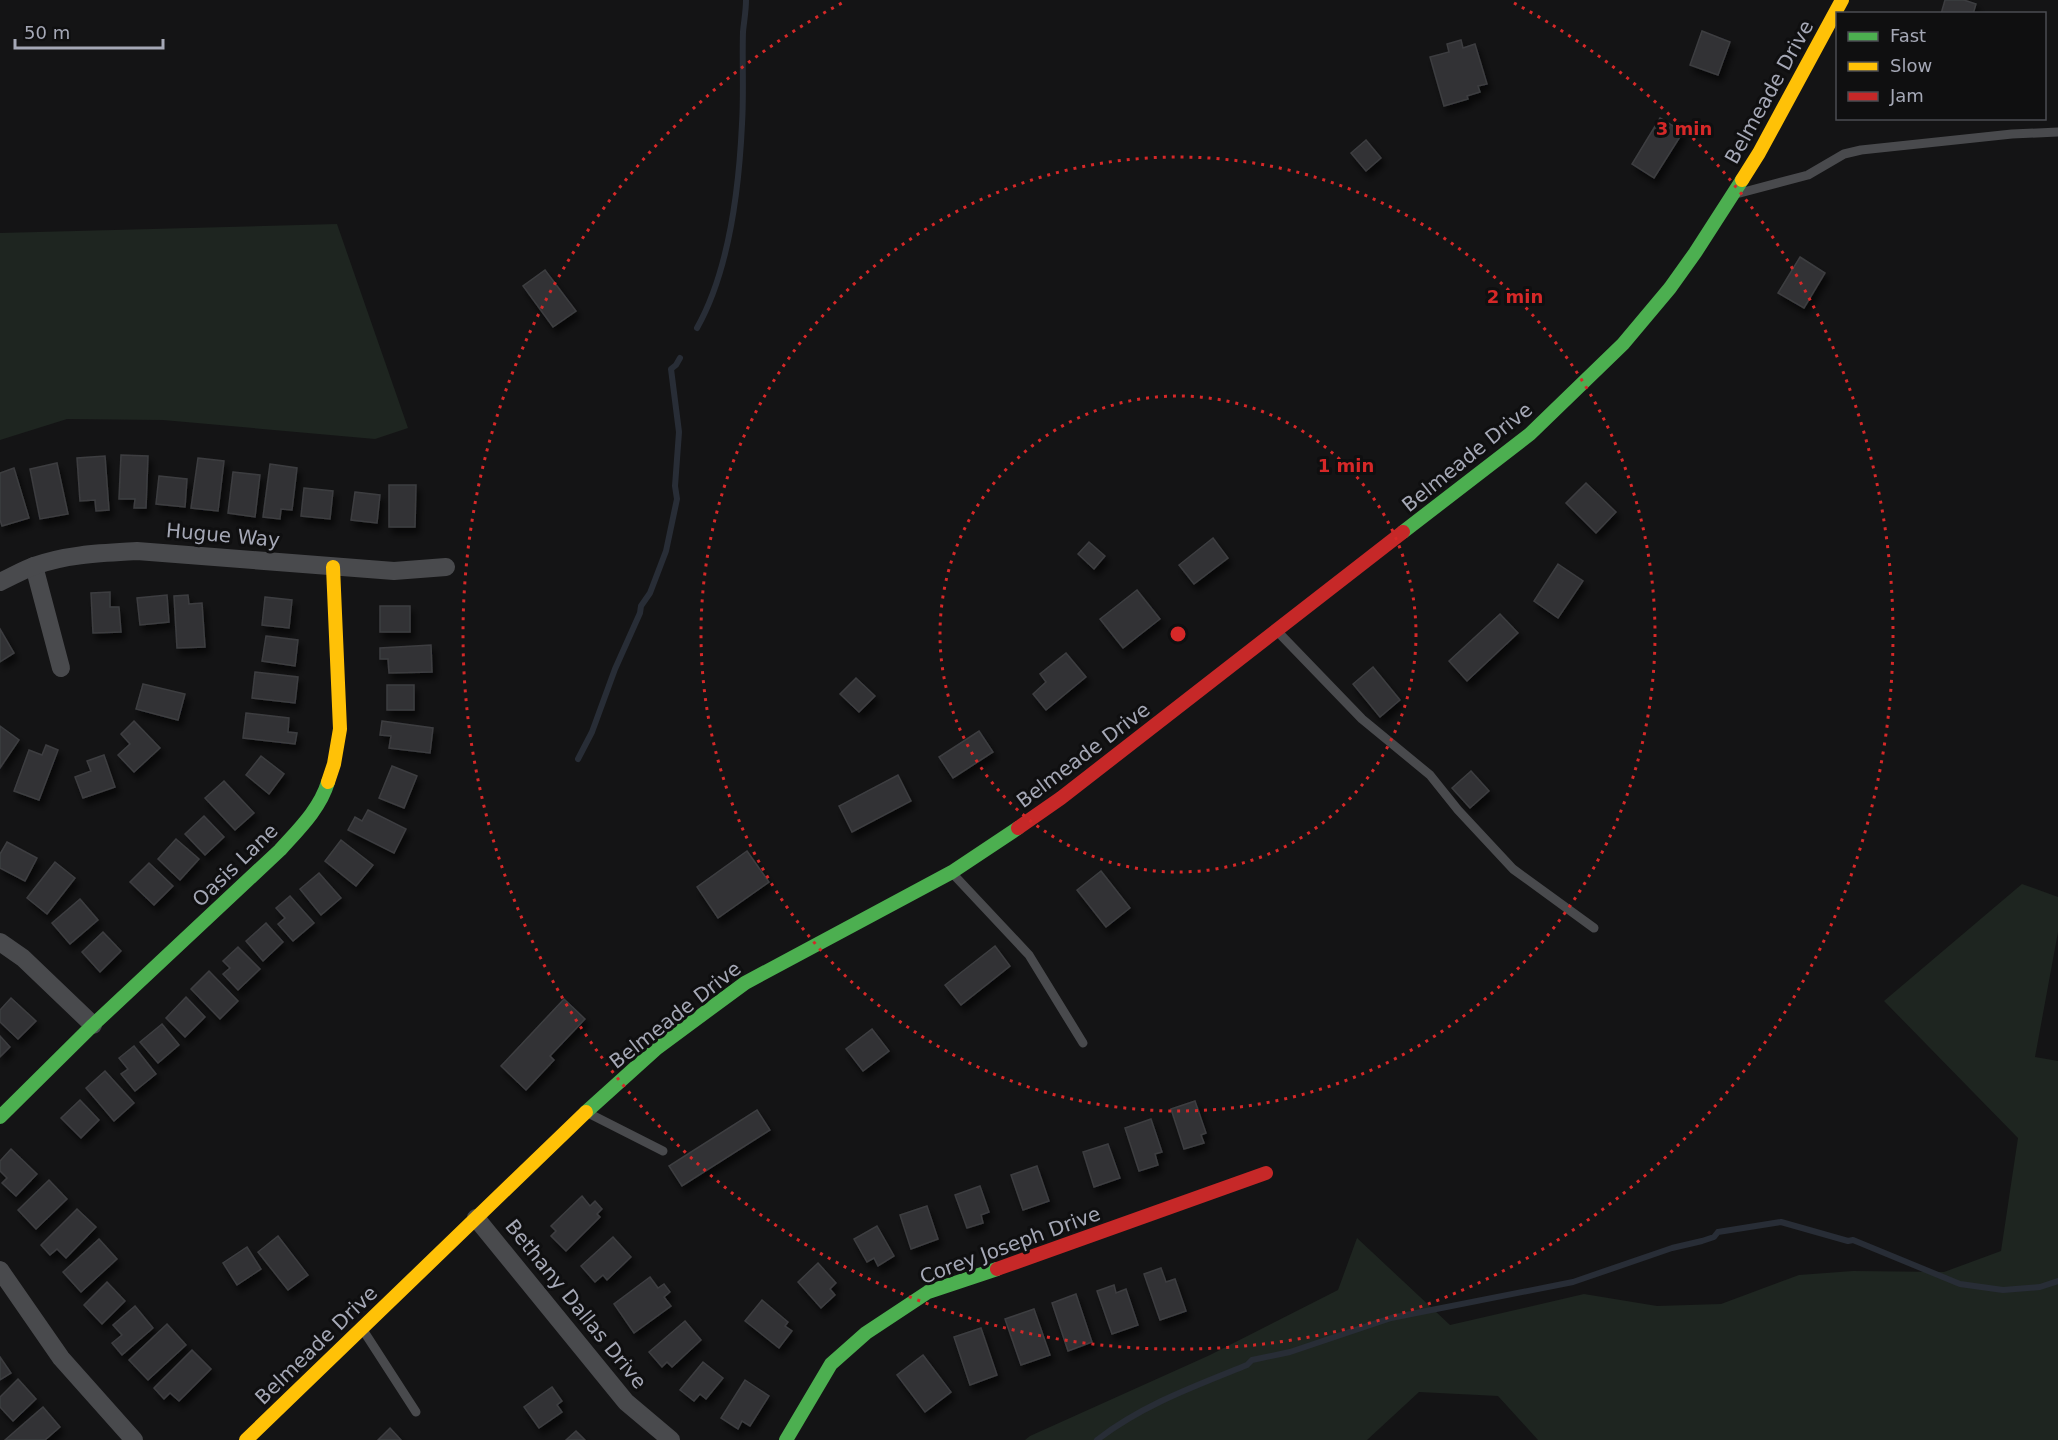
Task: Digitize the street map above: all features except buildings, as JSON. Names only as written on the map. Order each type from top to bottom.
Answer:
[{"type":"street","name":"Belmeade Drive","points":[[246,1440],[586,1112],[657,1048],[745,983],[952,872],[988,850],[1061,798],[1530,434],[1623,344],[1670,288],[1759,153],[1842,0]]},
{"type":"street","name":"Hugue Way","points":[[0,582],[34,566],[70,557],[137,551],[394,571],[446,567]]},
{"type":"street","points":[[34,566],[61,668]]},
{"type":"street","name":"Oasis Lane","points":[[0,1117],[93,1025],[280,850],[308,819],[325,793],[334,764],[340,729],[333,567]]},
{"type":"street","points":[[0,942],[23,958],[93,1025]]},
{"type":"street","name":"Corey Joseph Drive","points":[[786,1440],[831,1364],[866,1333],[928,1292],[1036,1256],[1266,1173]]},
{"type":"street","name":"Bethany Dallas Drive","points":[[476,1218],[626,1402],[671,1440]]},
{"type":"street","points":[[0,1270],[61,1358],[134,1440]]},
{"type":"lane","points":[[1732,195],[1808,175],[1844,154],[1861,150],[2012,134],[2058,132]]},
{"type":"lane","points":[[1277,631],[1362,719],[1430,775],[1458,810],[1513,869],[1594,928]]},
{"type":"lane","points":[[952,872],[1029,956],[1083,1043]]},
{"type":"lane","points":[[586,1112],[663,1151]]},
{"type":"lane","points":[[362,1328],[416,1412]]},
{"type":"shaded area","points":[[337,224],[408,428],[375,439],[163,420],[67,419],[0,440],[0,233]]},
{"type":"shaded area","points":[[2022,884],[2058,897],[2058,932],[2035,1057],[2058,1061],[2058,1440],[1538,1440],[1498,1396],[1419,1392],[1367,1440],[1025,1440],[1210,1355],[1338,1290],[1357,1238],[1450,1325],[1584,1294],[1657,1306],[1721,1304],[1799,1275],[1853,1271],[1944,1272],[2001,1251],[2018,1138],[1884,1001]]},
{"type":"waterway","points":[[697,328],[708,305],[725,255],[735,202],[742,124],[743,32],[746,0]]},
{"type":"waterway","points":[[578,759],[592,732],[615,669],[641,606],[650,593],[666,551],[677,499],[675,486],[679,432],[671,369],[680,358]]},
{"type":"waterway","points":[[1097,1440],[1151,1406],[1247,1365],[1252,1360],[1290,1352],[1391,1318],[1573,1282],[1672,1248],[1714,1237],[1718,1232],[1781,1222],[1848,1241],[1853,1240],[1960,1284],[2003,1290],[2040,1287],[2058,1281]]},
{"type":"traffic: fast","points":[[1403,532],[1530,434],[1623,344],[1670,288],[1742,180]]},
{"type":"traffic: fast","points":[[0,1117],[93,1025],[280,850],[314,810],[328,782]]},
{"type":"traffic: fast","points":[[586,1112],[657,1048],[745,983],[952,872],[1018,828]]},
{"type":"traffic: fast","points":[[786,1440],[831,1364],[866,1333],[928,1292],[997,1269]]},
{"type":"traffic: slow","points":[[1742,180],[1842,0]]},
{"type":"traffic: slow","points":[[328,782],[334,764],[340,729],[333,567]]},
{"type":"traffic: slow","points":[[246,1440],[586,1112]]},
{"type":"traffic: jam","points":[[1018,828],[1061,798],[1403,532]]},
{"type":"traffic: jam","points":[[997,1269],[1266,1173]]}]
